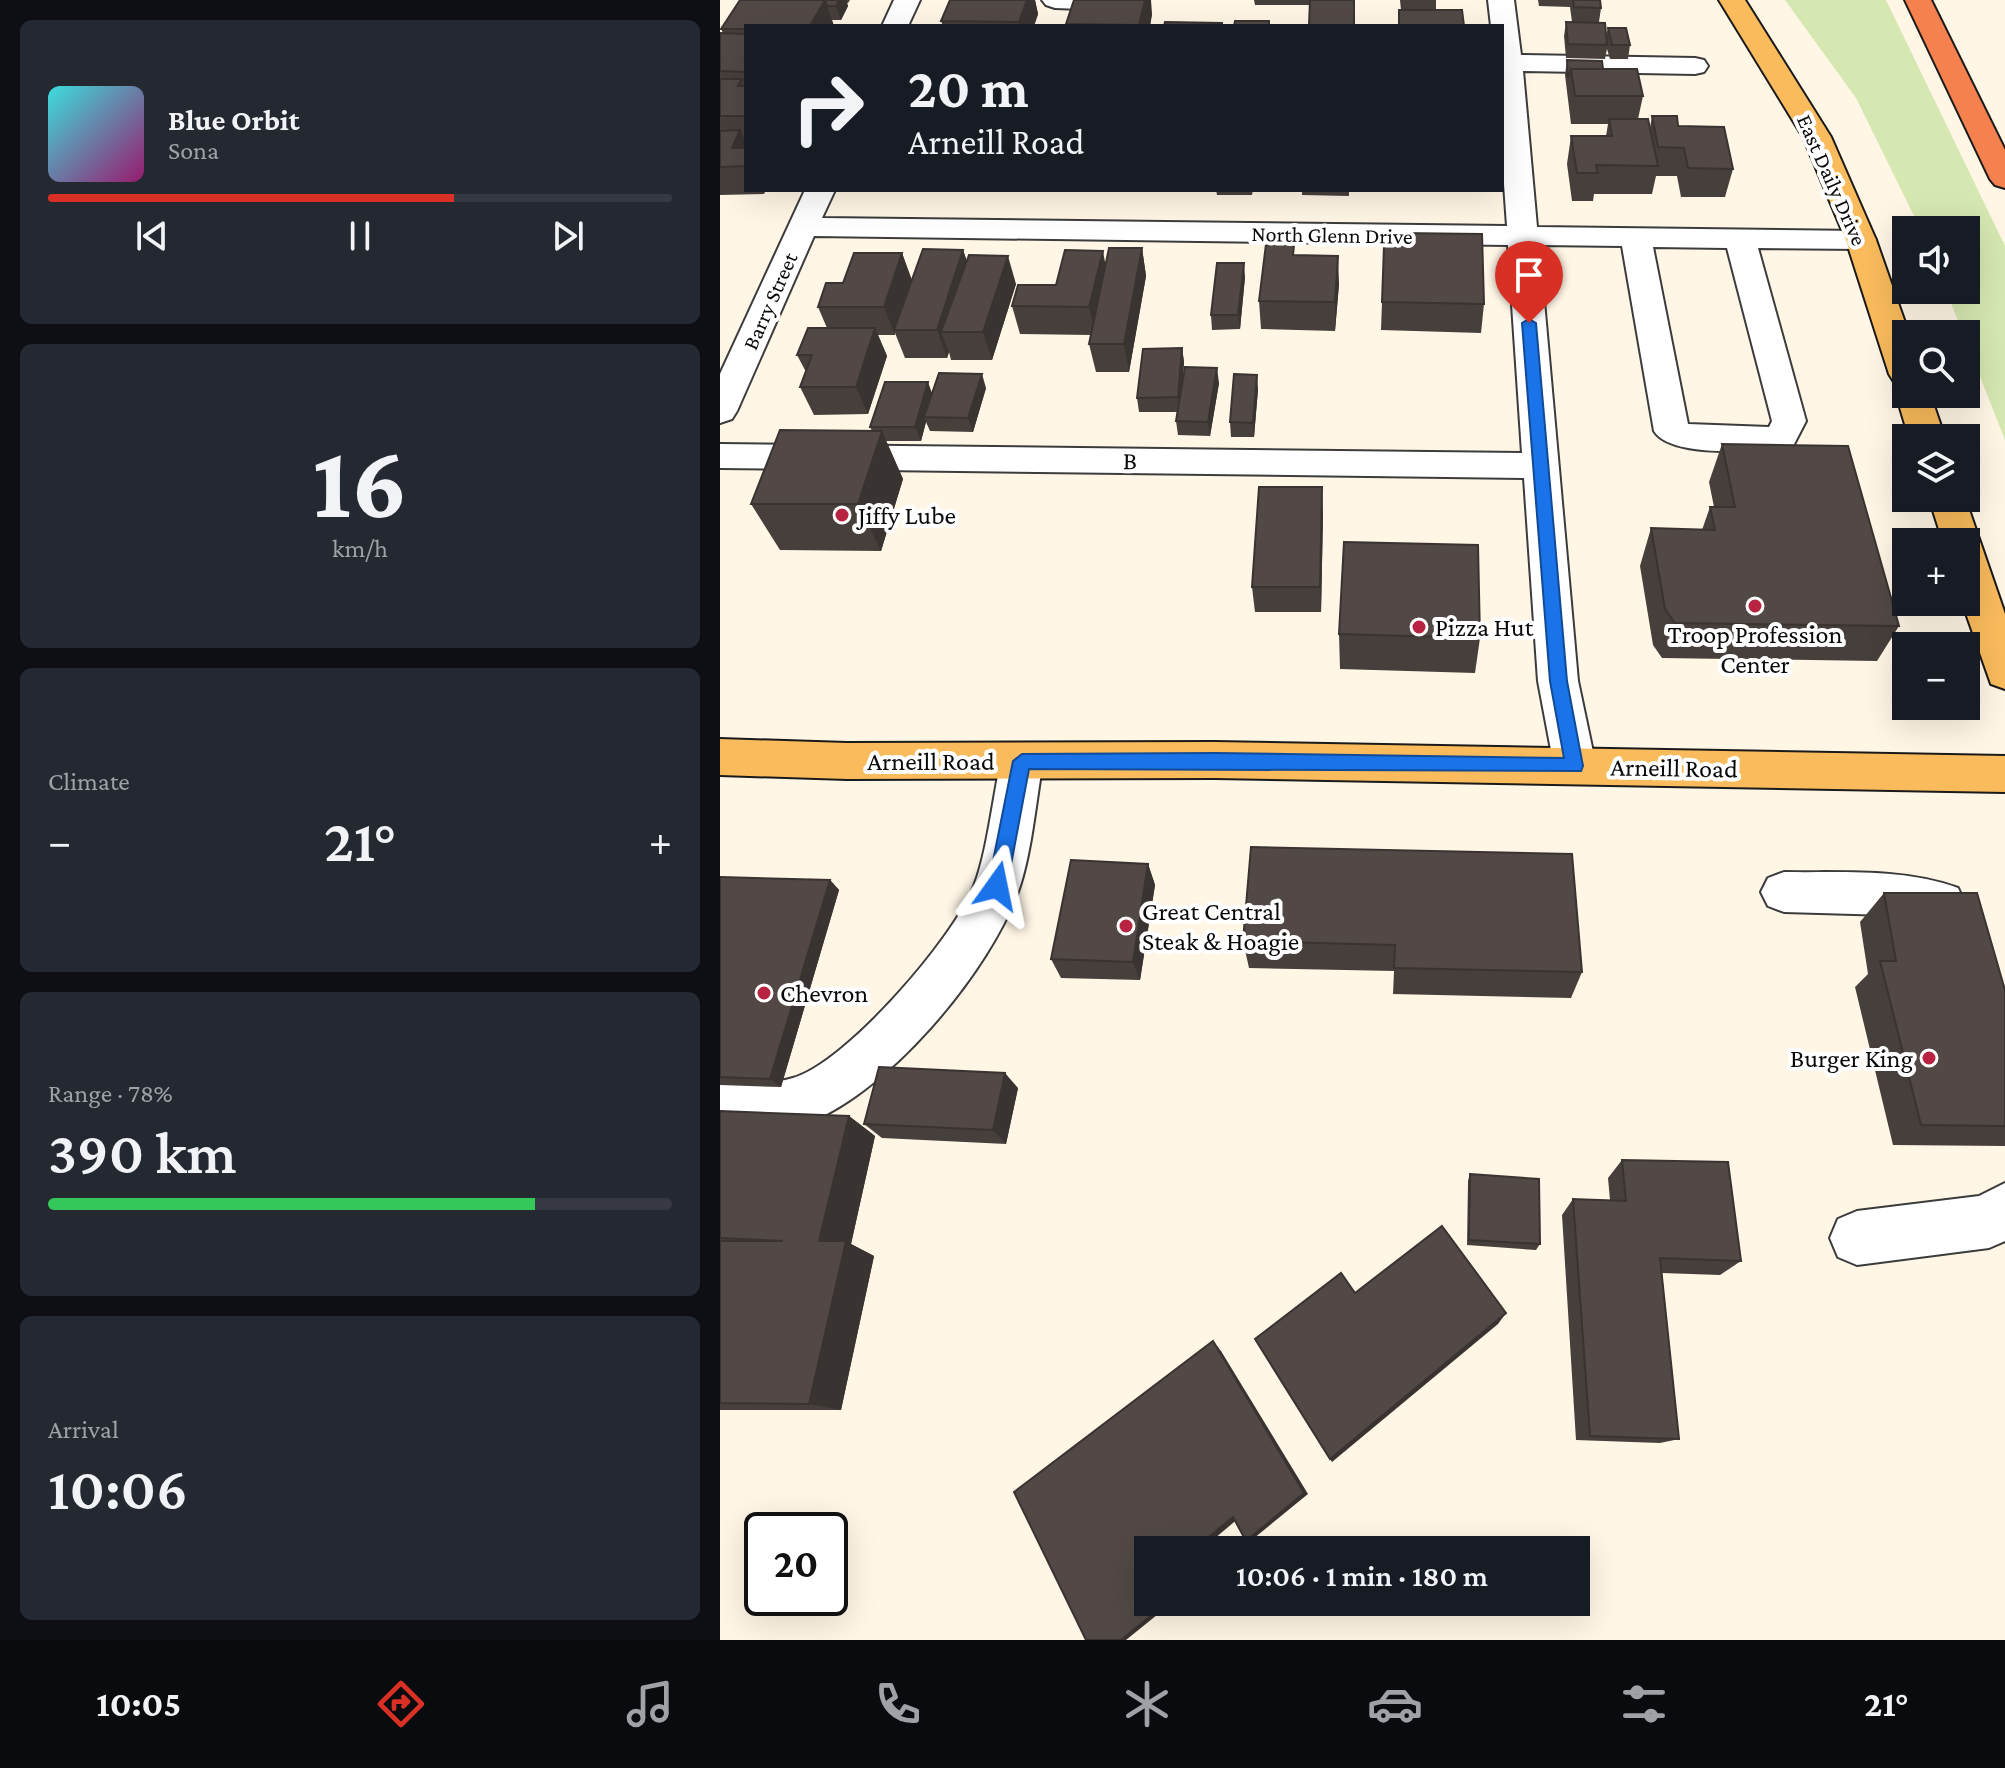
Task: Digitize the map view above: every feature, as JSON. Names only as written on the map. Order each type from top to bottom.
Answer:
[{"type":"highway","points":[[1918,0],[2005,179]]},
{"type":"main road","name":"East Daily Drive","points":[[1732,0],[1817,137],[1861,240],[1892,332]]},
{"type":"main road","points":[[1980,597],[2005,673]]},
{"type":"main road","name":"Arneill Road","points":[[720,757],[1215,760],[2005,774]]},
{"type":"street","points":[[896,24],[907,0]]},
{"type":"street","points":[[1055,0],[1139,3]]},
{"type":"street","points":[[1055,24],[1063,0]]},
{"type":"street","points":[[1501,0],[1503,24]]},
{"type":"street","points":[[1504,38],[1558,681],[1575,766]]},
{"type":"street","points":[[1506,63],[1695,66]]},
{"type":"street","name":"Barry Street","points":[[720,411],[819,192]]},
{"type":"street","name":"North Glenn Drive","points":[[804,227],[1861,240]]},
{"type":"street","points":[[1636,238],[1672,431],[1687,437],[1780,439],[1789,421],[1740,239]]},
{"type":"street","name":"B","points":[[720,456],[1540,466]]},
{"type":"street","points":[[720,1106],[775,1106],[801,1101],[836,1083],[875,1048],[941,979],[992,901],[1022,761]]},
{"type":"street","points":[[1784,892],[1889,895],[1940,901],[1964,921],[1968,936]]},
{"type":"street","points":[[1857,1238],[1989,1221],[2005,1209]]},
{"type":"green space","points":[[1785,0],[1886,0],[2005,246],[2005,440],[1980,377],[1980,320],[1958,320],[1951,304],[1980,304],[1980,216],[1914,216],[1856,98]]},
{"type":"building","points":[[740,0],[825,0],[811,24],[744,24],[744,29],[721,29]]},
{"type":"building","points":[[825,0],[839,0],[836,6],[827,6]]},
{"type":"building","points":[[950,0],[1027,0],[1019,22],[941,21]]},
{"type":"building","points":[[1074,0],[1145,0],[1139,24],[1066,24]]},
{"type":"building","points":[[1310,0],[1354,0],[1354,24],[1309,24]]},
{"type":"building","points":[[1573,0],[1600,0],[1601,8],[1574,7]]},
{"type":"building","points":[[1399,10],[1462,10],[1464,24],[1399,24]]},
{"type":"building","points":[[1235,21],[1269,21],[1269,24],[1234,24]]},
{"type":"building","points":[[1165,22],[1222,23],[1222,24]]},
{"type":"building","points":[[1566,22],[1605,23],[1607,45],[1568,44]]},
{"type":"building","points":[[1608,28],[1626,28],[1630,45],[1612,45]]},
{"type":"building","points":[[720,33],[744,34],[744,72],[720,71]]},
{"type":"building","points":[[1567,60],[1602,61],[1603,69],[1571,69],[1568,78]]},
{"type":"building","points":[[1571,69],[1637,69],[1643,96],[1575,96]]},
{"type":"building","points":[[720,79],[742,79],[738,86],[744,86],[744,116],[720,116]]},
{"type":"building","points":[[1652,116],[1677,116],[1678,126],[1724,127],[1733,169],[1688,168],[1684,148],[1658,147]]},
{"type":"building","points":[[1609,119],[1648,119],[1658,166],[1596,165],[1598,173],[1577,173],[1571,136],[1612,136]]},
{"type":"building","points":[[740,130],[732,148],[744,148],[744,166],[720,167],[720,131]]},
{"type":"building","points":[[1399,233],[1482,234],[1484,304],[1382,302],[1384,246],[1399,247]]},
{"type":"building","points":[[1266,244],[1294,245],[1293,255],[1338,256],[1335,302],[1259,301]]},
{"type":"building","points":[[1109,248],[1142,248],[1124,344],[1089,344]]},
{"type":"building","points":[[923,249],[963,250],[937,330],[894,330]]},
{"type":"building","points":[[1065,250],[1103,251],[1089,307],[1012,306],[1018,285],[1056,285]]},
{"type":"building","points":[[854,253],[902,253],[884,307],[818,307],[826,283],[843,283]]},
{"type":"building","points":[[969,255],[1008,256],[983,332],[941,332]]},
{"type":"building","points":[[1217,263],[1244,263],[1238,315],[1211,315]]},
{"type":"building","points":[[808,328],[875,328],[856,387],[800,387],[812,355],[797,355]]},
{"type":"building","points":[[1182,348],[1178,397],[1137,398],[1143,349]]},
{"type":"building","points":[[1185,367],[1217,368],[1208,422],[1176,421]]},
{"type":"building","points":[[939,373],[982,374],[968,418],[924,417]]},
{"type":"building","points":[[1234,374],[1257,375],[1253,423],[1230,422]]},
{"type":"building","points":[[885,382],[928,382],[915,427],[870,427]]},
{"type":"building","points":[[780,430],[882,431],[858,504],[751,504]]},
{"type":"building","name":"Troop Profession Center","points":[[1722,444],[1848,446],[1892,601],[1892,616],[1896,616],[1899,626],[1675,623],[1665,609],[1651,528],[1715,530],[1710,507],[1735,507]]},
{"type":"building","points":[[1259,487],[1322,487],[1320,587],[1252,587]]},
{"type":"building","points":[[1344,542],[1478,545],[1480,638],[1339,634]]},
{"type":"building","points":[[1251,847],[1572,854],[1582,972],[1394,968],[1395,945],[1243,941]]},
{"type":"building","points":[[1071,860],[1148,864],[1133,962],[1051,959]]},
{"type":"building","name":"Chevron","points":[[720,877],[830,880],[770,1079],[720,1077]]},
{"type":"building","name":"Burger King","points":[[1884,893],[1977,893],[2005,990],[2005,1126],[1921,1125],[1880,961],[1896,961]]},
{"type":"building","points":[[879,1067],[1005,1073],[993,1130],[864,1124]]},
{"type":"building","points":[[720,1111],[849,1116],[819,1241],[846,1241],[809,1404],[720,1403],[720,1241],[783,1241],[720,1238]]},
{"type":"building","points":[[1622,1160],[1728,1162],[1741,1261],[1660,1258],[1679,1439],[1590,1436],[1573,1199],[1626,1201]]},
{"type":"building","points":[[1470,1174],[1539,1179],[1540,1244],[1469,1240]]},
{"type":"building","points":[[1442,1226],[1506,1313],[1330,1459],[1255,1339],[1341,1273],[1355,1293]]},
{"type":"building","points":[[1213,1341],[1304,1493],[1252,1536],[1243,1536],[1233,1517],[1210,1536],[1134,1536],[1134,1616],[1151,1616],[1121,1640],[1086,1640],[1014,1492]]},
{"type":"place","name":"Jiffy Lube","points":[[842,515]]},
{"type":"place","name":"Troop Profession Center","points":[[1755,606]]},
{"type":"place","name":"Pizza Hut","points":[[1419,627]]},
{"type":"place","name":"Great Central Steak & Hoagie","points":[[1126,926]]},
{"type":"place","name":"Chevron","points":[[764,993]]},
{"type":"place","name":"Burger King","points":[[1929,1058]]},
{"type":"route","points":[[997,886],[1022,761],[1215,760],[1575,766],[1558,681],[1529,323]]}]
